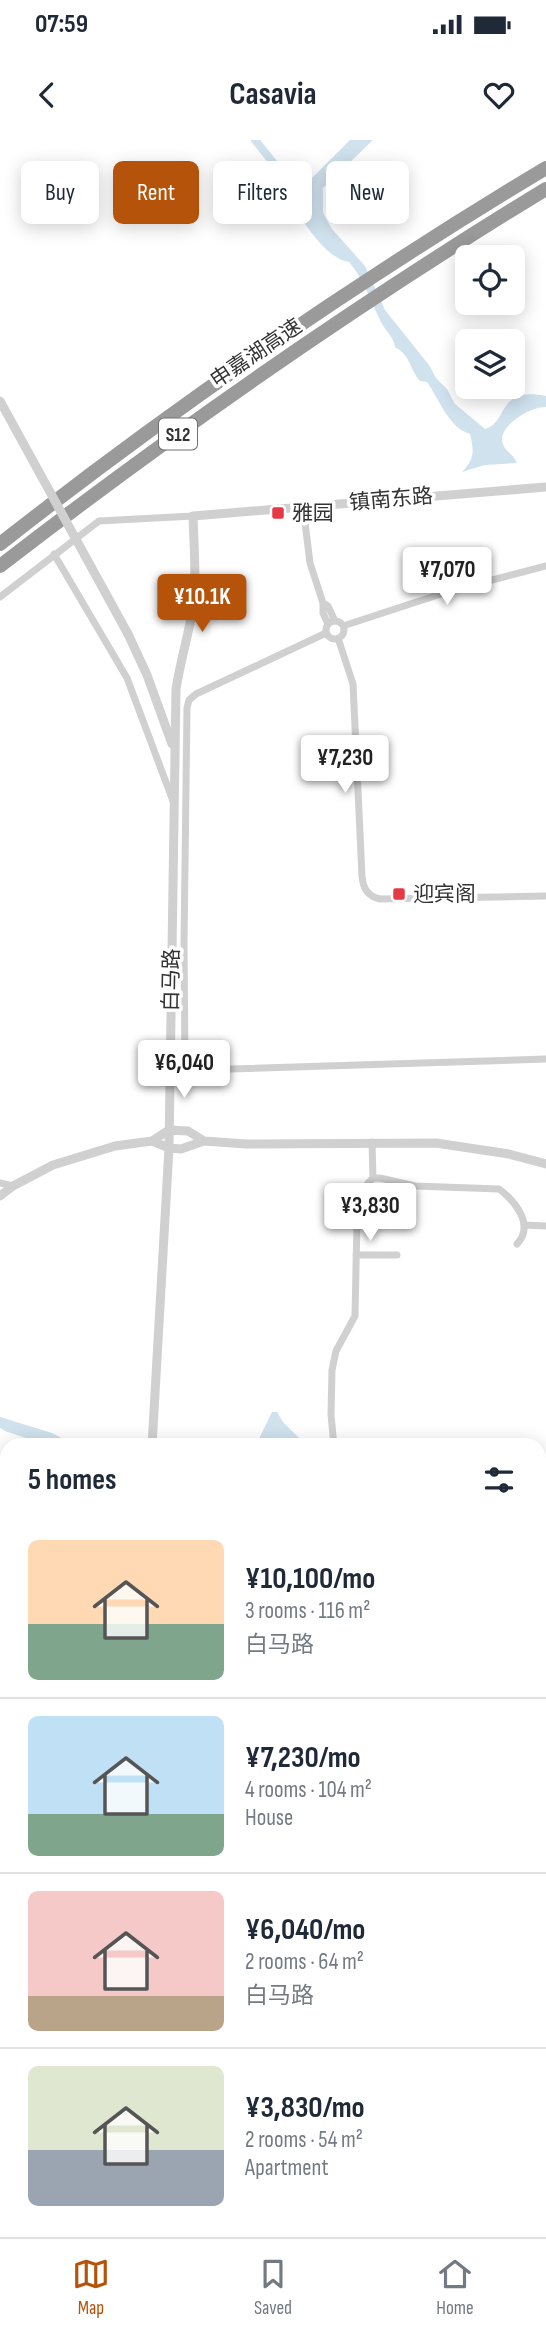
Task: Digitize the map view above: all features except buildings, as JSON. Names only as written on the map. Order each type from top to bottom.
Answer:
[{"type":"highway","name":"申嘉湖高速","points":[[0,544],[170,417],[387,268],[546,168]]},
{"type":"highway","name":"申嘉湖高速","points":[[0,566],[229,396],[397,282],[546,189]]},
{"type":"street","points":[[0,401],[128,634],[148,675],[175,752]]},
{"type":"street","name":"镇南东路","points":[[193,516],[546,487]]},
{"type":"street","points":[[303,506],[312,572],[323,603],[328,606],[333,638],[338,638]]},
{"type":"street","points":[[0,597],[99,521],[193,516]]},
{"type":"street","name":"白马路","points":[[152,1438],[169,1148],[176,689],[192,614],[193,516]]},
{"type":"street","points":[[54,554],[127,678],[174,803]]},
{"type":"street","points":[[546,566],[333,626],[207,688],[189,700],[184,829],[185,1064],[198,1070],[546,1059]]},
{"type":"street","points":[[333,626],[344,631],[338,638]]},
{"type":"street","points":[[338,638],[353,684],[362,876],[365,890],[380,899],[546,896]]},
{"type":"street","points":[[0,1196],[53,1165],[115,1146],[152,1141],[169,1130],[188,1131],[204,1141]]},
{"type":"street","points":[[152,1141],[169,1148],[181,1149],[204,1141],[246,1144],[404,1141],[464,1146],[546,1164]]},
{"type":"street","points":[[333,1438],[332,1370],[336,1351],[355,1316],[359,1204],[363,1192],[373,1178],[372,1142]]},
{"type":"street","points":[[373,1178],[415,1186],[499,1189],[517,1207],[524,1225],[524,1234],[517,1244]]},
{"type":"street","points":[[0,1183],[13,1186]]},
{"type":"street","points":[[524,1225],[546,1226]]},
{"type":"street","points":[[356,1255],[397,1255]]},
{"type":"water","points":[[350,140],[373,140],[351,161],[329,161]]},
{"type":"water","points":[[326,164],[323,213],[326,224],[329,224],[365,266],[385,310],[447,389],[455,404],[485,429],[498,419],[511,400],[525,399],[525,395],[530,394],[546,396],[546,407],[533,409],[518,417],[503,434],[503,444],[517,463],[485,465],[462,472],[472,454],[470,434],[456,426],[427,382],[420,381],[407,358],[395,347],[363,283],[349,262],[324,248],[305,224],[312,224],[312,178]]},
{"type":"water","points":[[272,1412],[277,1412],[299,1438],[259,1438]]},
{"type":"water","points":[[0,1417],[62,1438],[26,1438],[0,1428]]},
{"type":"waterway","points":[[255,140],[272,161]]},
{"type":"place","name":"雅园","points":[[278,513]]},
{"type":"place","name":"迎宾阁","points":[[399,894]]}]
